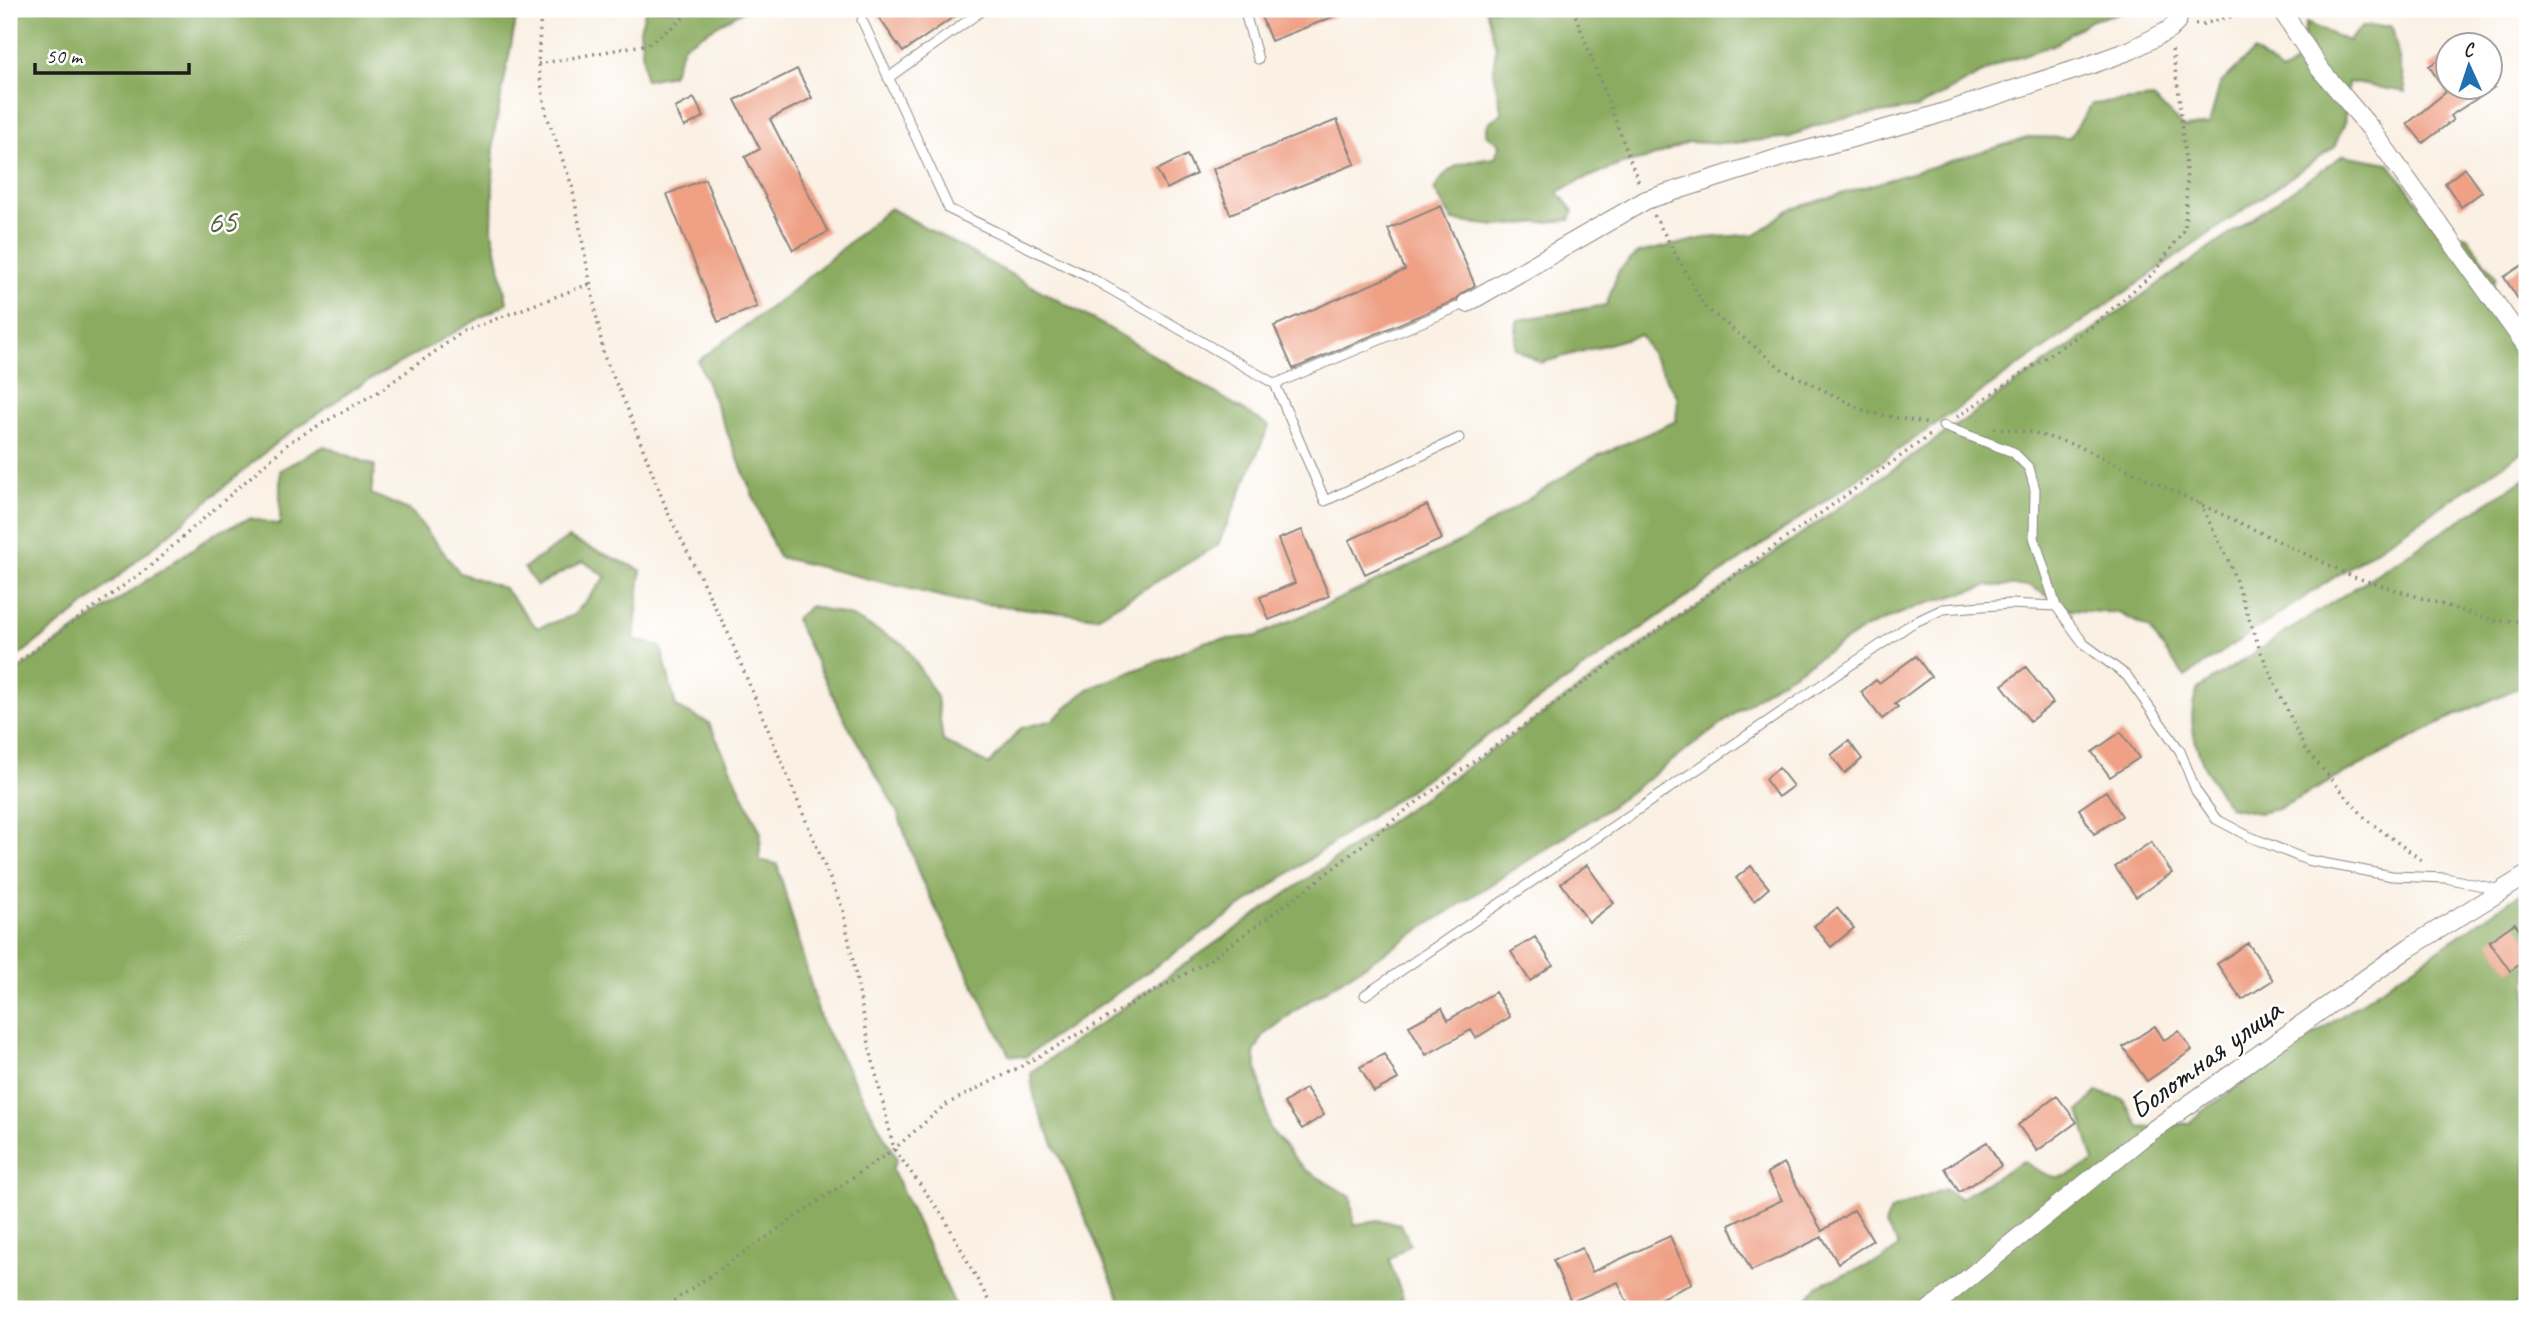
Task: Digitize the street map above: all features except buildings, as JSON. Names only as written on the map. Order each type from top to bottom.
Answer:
[{"type":"street","points":[[2281,9],[2320,69],[2379,140],[2527,347]]},
{"type":"street","points":[[1467,303],[1646,200],[1785,156],[1926,118],[2020,89],[2131,50],[2176,21]]},
{"type":"street","name":"Болотная улица","points":[[1930,1309],[2142,1139],[2410,947],[2527,875]]},
{"type":"street","points":[[2518,1309],[2527,1303]]},
{"type":"lane","points":[[888,78],[984,9]]},
{"type":"lane","points":[[1244,9],[1258,59]]},
{"type":"lane","points":[[862,20],[948,209],[1091,278],[1275,384],[1325,501],[1459,438]]},
{"type":"lane","points":[[1275,384],[1467,303]]},
{"type":"lane","points":[[1943,426],[2012,452],[2029,468],[2035,489],[2034,537],[2056,606],[2084,644],[2127,676],[2180,751],[2196,791],[2216,819],[2248,836],[2307,860],[2392,876],[2446,878],[2504,891]]},
{"type":"lane","points":[[1365,995],[1911,624],[1943,609],[2010,604],[2056,606]]},
{"type":"path","points":[[541,9],[538,64],[546,113],[572,186],[604,356],[668,513],[728,633],[843,910],[870,1049],[894,1149],[945,1219],[993,1309]]},
{"type":"path","points":[[538,64],[648,44],[693,9]]},
{"type":"path","points":[[1573,9],[1646,200],[1705,307],[1782,369],[1867,412],[1943,426]]},
{"type":"path","points":[[662,1309],[894,1149],[945,1105],[1018,1068],[1208,961],[1312,885],[1410,807],[1943,426],[2091,327],[2154,273],[2185,228],[2187,181],[2176,21],[2203,24],[2259,9]]},
{"type":"path","points":[[9,669],[148,568],[291,441],[378,391],[464,331],[592,283]]},
{"type":"path","points":[[1983,426],[2031,432],[2078,446],[2354,577],[2495,621],[2527,621]]},
{"type":"path","points":[[2200,503],[2230,564],[2260,650],[2305,749],[2367,820],[2446,878]]},
{"type":"green space","name":"65","points":[[9,9],[518,9],[494,134],[492,230],[507,303],[355,388],[277,442],[80,609],[9,663]]},
{"type":"green space","points":[[646,9],[746,9],[684,45],[672,75],[645,80],[640,29]]},
{"type":"green space","points":[[1486,9],[2132,9],[2090,21],[2055,44],[2003,62],[1917,108],[1843,118],[1808,128],[1791,137],[1724,144],[1688,142],[1650,158],[1622,164],[1558,192],[1573,211],[1570,220],[1497,226],[1453,221],[1434,190],[1452,168],[1467,162],[1495,158],[1500,144],[1486,134],[1488,123],[1502,113],[1493,72],[1496,48]]},
{"type":"green space","points":[[2306,23],[2348,41],[2362,27],[2392,26],[2406,92],[2348,82],[2344,125],[2334,147],[1025,1057],[1009,1055],[920,877],[897,811],[847,724],[795,619],[811,606],[850,616],[905,645],[937,697],[943,741],[989,765],[1021,728],[1053,720],[1088,689],[1207,641],[1257,636],[1350,594],[1464,540],[1593,458],[1676,421],[1678,398],[1640,335],[1541,363],[1515,348],[1517,320],[1606,305],[1619,270],[1638,253],[1705,238],[1757,234],[1788,210],[2030,137],[2069,138],[2092,104],[2153,98],[2184,127],[2209,124],[2220,84],[2254,51],[2282,72],[2296,62]]},
{"type":"green space","points":[[2343,155],[2389,163],[2442,236],[2466,235],[2496,277],[2488,305],[2527,360],[2527,449],[2185,677],[2148,628],[2119,613],[2072,610],[2030,586],[1987,586],[1919,606],[1868,627],[1771,687],[1602,813],[1300,1007],[1263,1036],[1254,1053],[1270,1129],[1303,1168],[1351,1197],[1354,1225],[1377,1220],[1401,1224],[1410,1244],[1389,1260],[1403,1298],[1390,1309],[1125,1309],[1042,1119],[1034,1096],[1031,1072]]},
{"type":"green space","points":[[890,208],[1114,331],[1269,426],[1218,545],[1097,617],[960,601],[778,557],[698,361],[788,294]]},
{"type":"green space","points":[[324,446],[375,466],[371,494],[411,511],[460,573],[504,588],[537,628],[574,615],[606,577],[583,561],[537,586],[524,568],[568,538],[641,570],[634,639],[661,647],[676,707],[709,723],[761,833],[759,860],[777,864],[821,1021],[897,1159],[892,1169],[957,1309],[9,1309],[9,676],[214,534],[250,518],[280,525],[280,470]]},
{"type":"green space","points":[[2527,477],[2527,684],[2452,717],[2278,809],[2258,813],[2229,807],[2212,781],[2198,751],[2192,719],[2198,689]]},
{"type":"green space","points":[[2527,889],[2527,1295],[2508,1309],[1799,1308],[1818,1285],[1882,1260],[1899,1246],[1885,1225],[1891,1210],[1944,1189],[1960,1198],[2023,1161],[2044,1173],[2058,1177],[2094,1162],[2079,1111],[2097,1092],[2123,1099],[2140,1128],[2189,1123],[2201,1112]]}]
